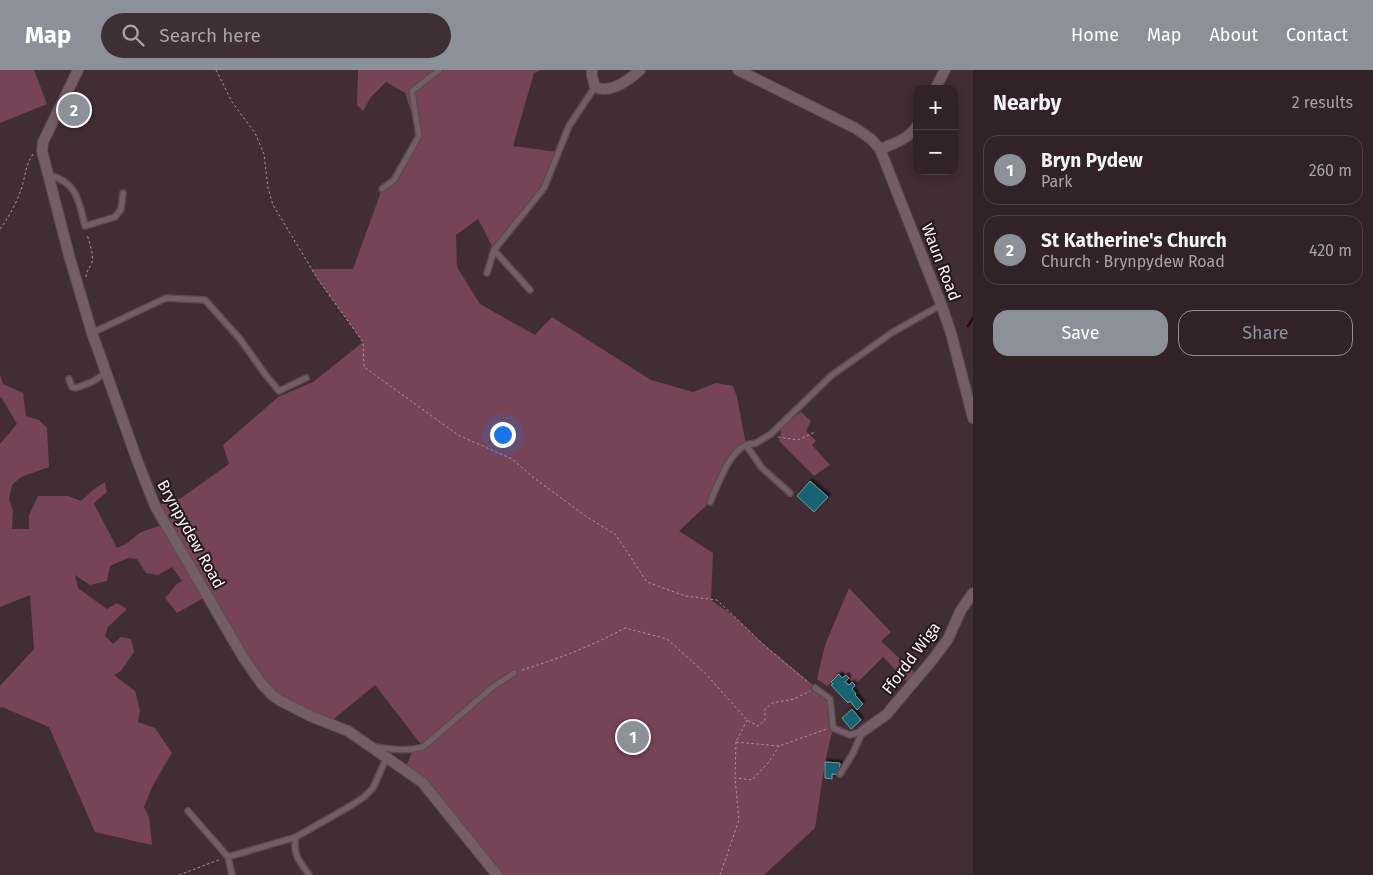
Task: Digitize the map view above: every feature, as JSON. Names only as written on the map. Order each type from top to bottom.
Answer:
[{"type":"street","name":"Brynpydew Road","points":[[78,70],[43,142],[42,152],[70,259],[92,333],[136,460],[155,506],[243,657],[272,695],[310,716],[348,732],[422,782],[497,875]]},
{"type":"street","points":[[592,70],[595,87],[600,90],[622,83],[640,70]]},
{"type":"street","points":[[738,70],[855,128],[871,139],[880,149],[903,140],[914,130]]},
{"type":"street","points":[[937,85],[945,70]]},
{"type":"street","name":"Waun Road","points":[[880,149],[941,304],[951,333],[973,418]]},
{"type":"street","name":"Ffordd Wiga","points":[[862,731],[886,715],[928,665],[948,640],[961,610],[973,593]]},
{"type":"lane","points":[[382,189],[394,180],[419,136],[412,91],[439,70]]},
{"type":"lane","points":[[486,274],[494,250],[544,188],[569,126],[595,87]]},
{"type":"lane","points":[[48,175],[59,178],[74,190],[85,226],[115,217],[121,209],[122,193]]},
{"type":"lane","points":[[494,250],[530,290]]},
{"type":"lane","points":[[92,333],[166,298],[205,300],[240,340],[264,374],[279,391],[306,378]]},
{"type":"lane","points":[[710,502],[724,470],[741,448],[756,443],[771,434],[832,375],[894,332],[941,304]]},
{"type":"lane","points":[[69,379],[72,386],[76,388],[92,382],[106,373]]},
{"type":"lane","points":[[746,446],[762,468],[790,493]]},
{"type":"lane","points":[[368,746],[402,751],[423,747],[494,686],[514,673]]},
{"type":"lane","points":[[815,688],[830,699],[833,728],[850,735],[862,731]]},
{"type":"lane","points":[[840,774],[852,754],[862,731]]},
{"type":"lane","points":[[228,856],[296,837],[352,805],[373,788],[386,759]]},
{"type":"lane","points":[[188,811],[228,856],[232,875]]},
{"type":"lane","points":[[296,837],[294,850],[296,857],[309,875]]},
{"type":"path","points":[[216,70],[232,102],[255,134],[264,154],[268,188],[273,204],[319,281],[363,342],[364,367],[458,435],[512,459],[534,478],[587,517],[616,535],[647,582],[685,596],[717,600],[765,646],[815,688],[794,699],[772,703],[765,709],[765,720],[758,726],[747,720],[706,674],[667,639],[625,628],[598,643],[559,659],[514,673]]},
{"type":"path","points":[[0,229],[14,207],[22,188],[28,162],[33,155]]},
{"type":"path","points":[[85,226],[92,254],[92,262],[86,273],[86,280]]},
{"type":"path","points":[[771,434],[782,438],[798,440],[815,432]]},
{"type":"path","points":[[720,875],[739,820],[736,742],[747,720]]},
{"type":"path","points":[[736,742],[779,746],[833,728]]},
{"type":"path","points":[[736,778],[752,780],[769,762],[779,746]]},
{"type":"path","points":[[180,875],[228,856]]},
{"type":"shaded area","points":[[0,70],[34,70],[47,104],[0,123]]},
{"type":"shaded area","points":[[358,70],[541,70],[534,73],[513,146],[558,152],[544,188],[494,250],[478,219],[456,235],[457,267],[480,304],[535,335],[552,317],[651,380],[693,392],[716,383],[733,386],[737,397],[746,445],[737,452],[724,470],[710,502],[679,531],[713,553],[711,600],[735,617],[760,641],[830,699],[833,728],[825,762],[815,828],[764,875],[497,875],[405,769],[413,750],[423,747],[375,685],[329,723],[272,695],[207,596],[177,613],[165,598],[182,581],[172,567],[158,575],[146,573],[137,559],[128,558],[110,566],[107,581],[90,585],[75,575],[78,588],[107,609],[117,603],[127,609],[108,627],[105,636],[113,644],[121,637],[131,639],[134,652],[121,671],[114,675],[135,691],[140,710],[138,722],[155,728],[172,753],[152,787],[144,807],[149,817],[152,845],[95,832],[49,727],[2,707],[0,708],[0,686],[34,649],[30,595],[0,607],[0,444],[17,424],[0,397],[0,375],[3,384],[23,393],[26,416],[39,420],[47,428],[49,467],[21,477],[12,485],[9,499],[13,511],[12,529],[29,529],[29,515],[38,496],[68,496],[81,501],[105,482],[107,492],[94,503],[117,548],[126,544],[141,532],[165,524],[155,506],[181,498],[229,464],[223,445],[278,397],[313,382],[363,342],[311,269],[353,269],[382,189],[394,180],[419,136],[405,93],[386,82],[371,97],[363,111],[357,105]]},
{"type":"shaded area","points":[[801,412],[811,421],[806,431],[816,441],[812,445],[830,465],[814,476],[779,441],[780,428]]},
{"type":"shaded area","points":[[849,588],[891,632],[881,641],[916,674],[908,683],[883,657],[855,685],[843,672],[827,686],[817,679],[825,645]]},
{"type":"building","points":[[75,99],[82,103],[73,120],[66,117]]},
{"type":"building","points":[[810,481],[828,497],[814,512],[797,496]]},
{"type":"building","points":[[839,674],[842,678],[846,675],[849,678],[845,682],[849,685],[852,682],[855,685],[852,689],[863,704],[857,710],[850,701],[848,703],[831,685],[833,684],[831,682]]},
{"type":"building","points":[[852,709],[861,720],[851,729],[842,718]]},
{"type":"building","points":[[825,762],[840,763],[839,775],[832,774],[832,779],[825,778]]},
{"type":"waterway","points":[[968,326],[973,318]]},
{"type":"place","name":"St Katherine's Church","points":[[74,110]]},
{"type":"place","name":"Bryn Pydew","points":[[633,737]]}]
